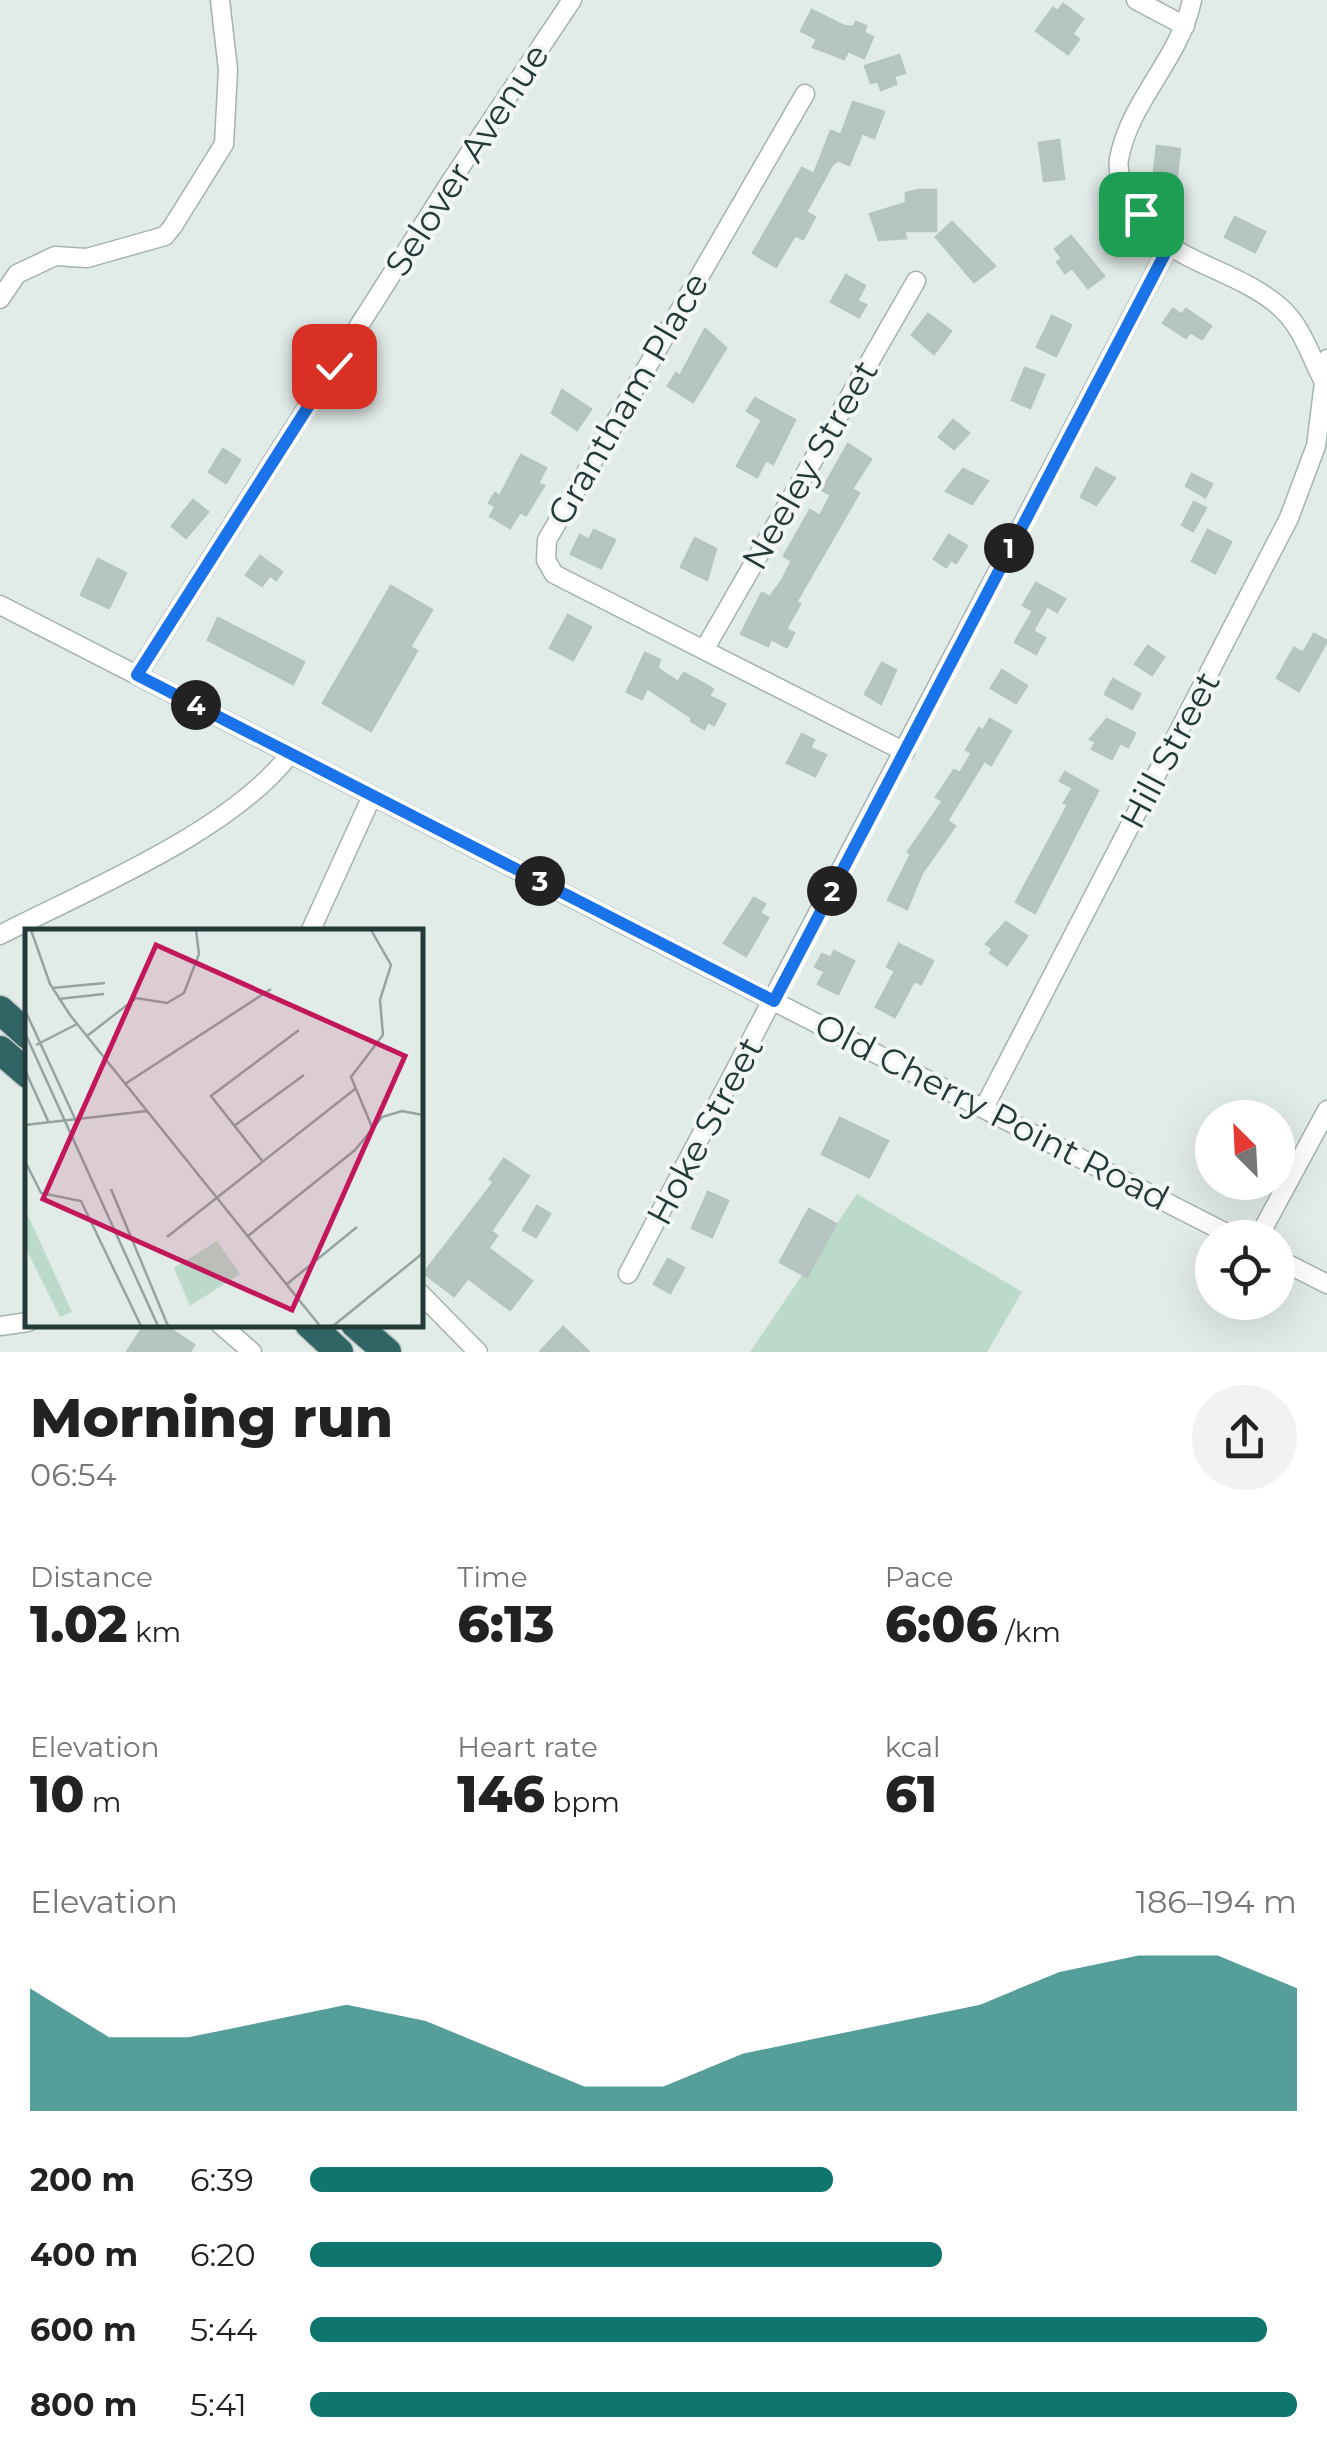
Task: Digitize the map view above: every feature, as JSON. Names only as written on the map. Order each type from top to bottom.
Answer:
[{"type":"highway","points":[[0,1010],[25,1032]]},
{"type":"highway","points":[[0,1050],[25,1071]]},
{"type":"highway","points":[[312,1327],[339,1352]]},
{"type":"highway","points":[[358,1327],[387,1352]]},
{"type":"street","points":[[0,299],[9,283],[28,267],[55,256],[86,258],[165,236],[173,226],[224,144],[228,70],[220,0]]},
{"type":"street","name":"Selover Avenue","points":[[137,675],[572,0]]},
{"type":"street","points":[[1136,0],[1185,26]]},
{"type":"street","points":[[1192,0],[1185,26],[1133,116],[1118,166],[1130,199],[1170,244],[1242,281],[1281,308],[1306,341],[1324,380]]},
{"type":"street","name":"Grantham Place","points":[[804,94],[546,540],[546,560],[554,574],[905,752]]},
{"type":"street","name":"Hoke Street","points":[[628,1274],[1170,244]]},
{"type":"street","name":"Neeley Street","points":[[704,650],[916,281]]},
{"type":"street","name":"Hill Street","points":[[984,1108],[1289,518],[1316,446],[1327,359]]},
{"type":"street","name":"Old Cherry Point Road","points":[[0,604],[1201,1220]]},
{"type":"street","points":[[0,936],[232,810],[269,780],[290,754]]},
{"type":"street","points":[[311,929],[372,796]]},
{"type":"street","points":[[1268,1220],[1327,1110]]},
{"type":"street","points":[[1295,1268],[1327,1284]]},
{"type":"street","points":[[422,1295],[478,1352]]},
{"type":"street","points":[[0,1326],[25,1322]]},
{"type":"street","points":[[223,1327],[252,1352]]},
{"type":"green space","points":[[857,1194],[1022,1292],[987,1352],[750,1352]]},
{"type":"building","points":[[1063,4],[1083,19],[1072,34],[1079,39],[1068,54],[1036,31],[1053,8],[1058,11]]},
{"type":"building","points":[[812,10],[844,26],[854,27],[856,22],[866,26],[864,33],[873,37],[864,58],[848,51],[844,59],[813,47],[817,39],[801,31]]},
{"type":"building","points":[[899,55],[905,73],[894,76],[896,84],[881,90],[878,81],[871,83],[865,66]]},
{"type":"building","points":[[853,102],[884,112],[874,138],[862,133],[849,165],[838,160],[832,165],[806,212],[815,217],[803,239],[795,235],[776,267],[753,253],[802,168],[814,174],[831,131],[841,135]]},
{"type":"building","points":[[1059,140],[1064,179],[1044,181],[1039,143]]},
{"type":"building","points":[[1157,146],[1180,149],[1175,191],[1152,188]]},
{"type":"building","points":[[936,190],[936,231],[904,231],[906,238],[879,240],[870,214],[906,203],[906,193]]},
{"type":"building","points":[[1235,217],[1265,232],[1255,252],[1225,237]]},
{"type":"building","points":[[952,222],[995,266],[974,282],[936,237]]},
{"type":"building","points":[[1071,236],[1104,276],[1088,288],[1072,268],[1065,273],[1057,262],[1062,258],[1055,249]]},
{"type":"building","points":[[846,275],[865,286],[857,301],[866,305],[859,317],[831,302]]},
{"type":"building","points":[[1173,309],[1182,315],[1186,309],[1211,326],[1202,339],[1190,332],[1186,338],[1163,323]]},
{"type":"building","points":[[928,314],[951,331],[934,354],[912,335]]},
{"type":"building","points":[[1052,316],[1071,325],[1056,356],[1037,347]]},
{"type":"building","points":[[705,329],[726,348],[693,402],[668,386],[676,373],[680,376]]},
{"type":"building","points":[[1025,368],[1044,375],[1030,408],[1012,400]]},
{"type":"building","points":[[562,390],[591,409],[577,430],[552,413]]},
{"type":"building","points":[[755,398],[795,420],[773,464],[766,460],[757,477],[737,466],[762,420],[747,411]]},
{"type":"building","points":[[953,420],[969,433],[954,449],[939,437]]},
{"type":"building","points":[[848,444],[871,459],[852,489],[859,493],[796,602],[800,604],[786,629],[794,633],[787,647],[771,639],[768,646],[741,634],[762,593],[770,597],[781,582],[792,561],[784,556],[810,510],[820,516],[831,495],[822,490]]},
{"type":"building","points":[[223,449],[240,460],[226,483],[209,472]]},
{"type":"building","points":[[521,455],[546,468],[538,483],[544,486],[526,515],[520,512],[510,528],[490,516],[496,506],[489,503],[495,493],[500,496]]},
{"type":"building","points":[[1096,468],[1115,478],[1096,505],[1081,497]]},
{"type":"building","points":[[963,469],[988,481],[972,504],[946,491]]},
{"type":"building","points":[[1192,474],[1212,484],[1205,497],[1186,486]]},
{"type":"building","points":[[193,500],[208,512],[186,538],[172,526]]},
{"type":"building","points":[[1194,502],[1206,508],[1193,531],[1182,525]]},
{"type":"building","points":[[594,530],[615,540],[601,568],[571,554],[580,535],[589,540]]},
{"type":"building","points":[[1208,530],[1231,542],[1215,573],[1192,561]]},
{"type":"building","points":[[949,535],[967,546],[956,563],[951,560],[946,567],[934,559]]},
{"type":"building","points":[[695,538],[716,549],[707,580],[681,567]]},
{"type":"building","points":[[260,556],[282,572],[276,580],[270,575],[262,586],[246,575]]},
{"type":"building","points":[[98,559],[126,573],[109,608],[81,595]]},
{"type":"building","points":[[1036,583],[1065,599],[1057,612],[1047,606],[1033,631],[1045,638],[1036,654],[1015,642],[1033,611],[1023,605]]},
{"type":"building","points":[[391,586],[432,610],[410,647],[417,651],[371,731],[323,703]]},
{"type":"building","points":[[568,615],[591,627],[573,660],[550,648]]},
{"type":"building","points":[[218,618],[304,662],[293,684],[208,640]]},
{"type":"building","points":[[1314,634],[1327,641],[1299,691],[1277,678],[1294,648],[1303,653]]},
{"type":"building","points":[[1148,646],[1164,657],[1152,675],[1135,664]]},
{"type":"building","points":[[645,653],[660,660],[657,668],[678,682],[684,673],[713,689],[709,696],[725,704],[714,725],[708,722],[704,729],[647,688],[642,699],[627,692]]},
{"type":"building","points":[[882,663],[896,670],[881,704],[865,694]]},
{"type":"building","points":[[1002,670],[1027,686],[1016,703],[991,688]]},
{"type":"building","points":[[1113,679],[1140,694],[1132,709],[1105,694]]},
{"type":"building","points":[[990,719],[1011,731],[991,765],[984,761],[947,821],[955,826],[922,873],[907,909],[888,900],[911,854],[908,852],[943,801],[936,797],[954,770],[960,773],[972,753],[966,750],[979,728],[983,731]]},
{"type":"building","points":[[1107,719],[1135,733],[1128,747],[1120,743],[1112,759],[1092,749],[1096,742],[1090,739]]},
{"type":"building","points":[[802,734],[814,740],[810,748],[826,755],[815,776],[787,763]]},
{"type":"building","points":[[1065,772],[1098,791],[1035,913],[1016,902],[1068,805],[1064,803],[1073,788],[1060,781]]},
{"type":"building","points":[[754,898],[765,904],[760,913],[768,918],[746,956],[724,943]]},
{"type":"building","points":[[1006,922],[1027,936],[1007,965],[990,953],[993,949],[986,944]]},
{"type":"building","points":[[899,944],[933,961],[921,984],[914,981],[895,1017],[876,1007],[895,971],[887,967]]},
{"type":"building","points":[[834,951],[854,961],[838,994],[818,984],[825,971],[815,967],[822,954],[831,958]]},
{"type":"building","points":[[840,1118],[888,1141],[869,1177],[822,1154]]},
{"type":"building","points":[[504,1159],[529,1176],[491,1231],[497,1236],[488,1248],[532,1281],[510,1310],[468,1278],[454,1296],[424,1273],[494,1182],[490,1179]]},
{"type":"building","points":[[708,1192],[728,1201],[712,1237],[692,1228]]},
{"type":"building","points":[[537,1206],[550,1214],[536,1237],[523,1230]]},
{"type":"building","points":[[809,1209],[836,1224],[807,1277],[780,1262]]},
{"type":"building","points":[[668,1259],[684,1268],[670,1293],[654,1284]]},
{"type":"building","points":[[143,1327],[167,1327],[194,1345],[190,1352],[127,1352]]},
{"type":"building","points":[[563,1327],[589,1352],[540,1352]]},
{"type":"route","points":[[334,366],[137,675],[774,1001],[1087,395],[1170,244],[1141,214]]}]
